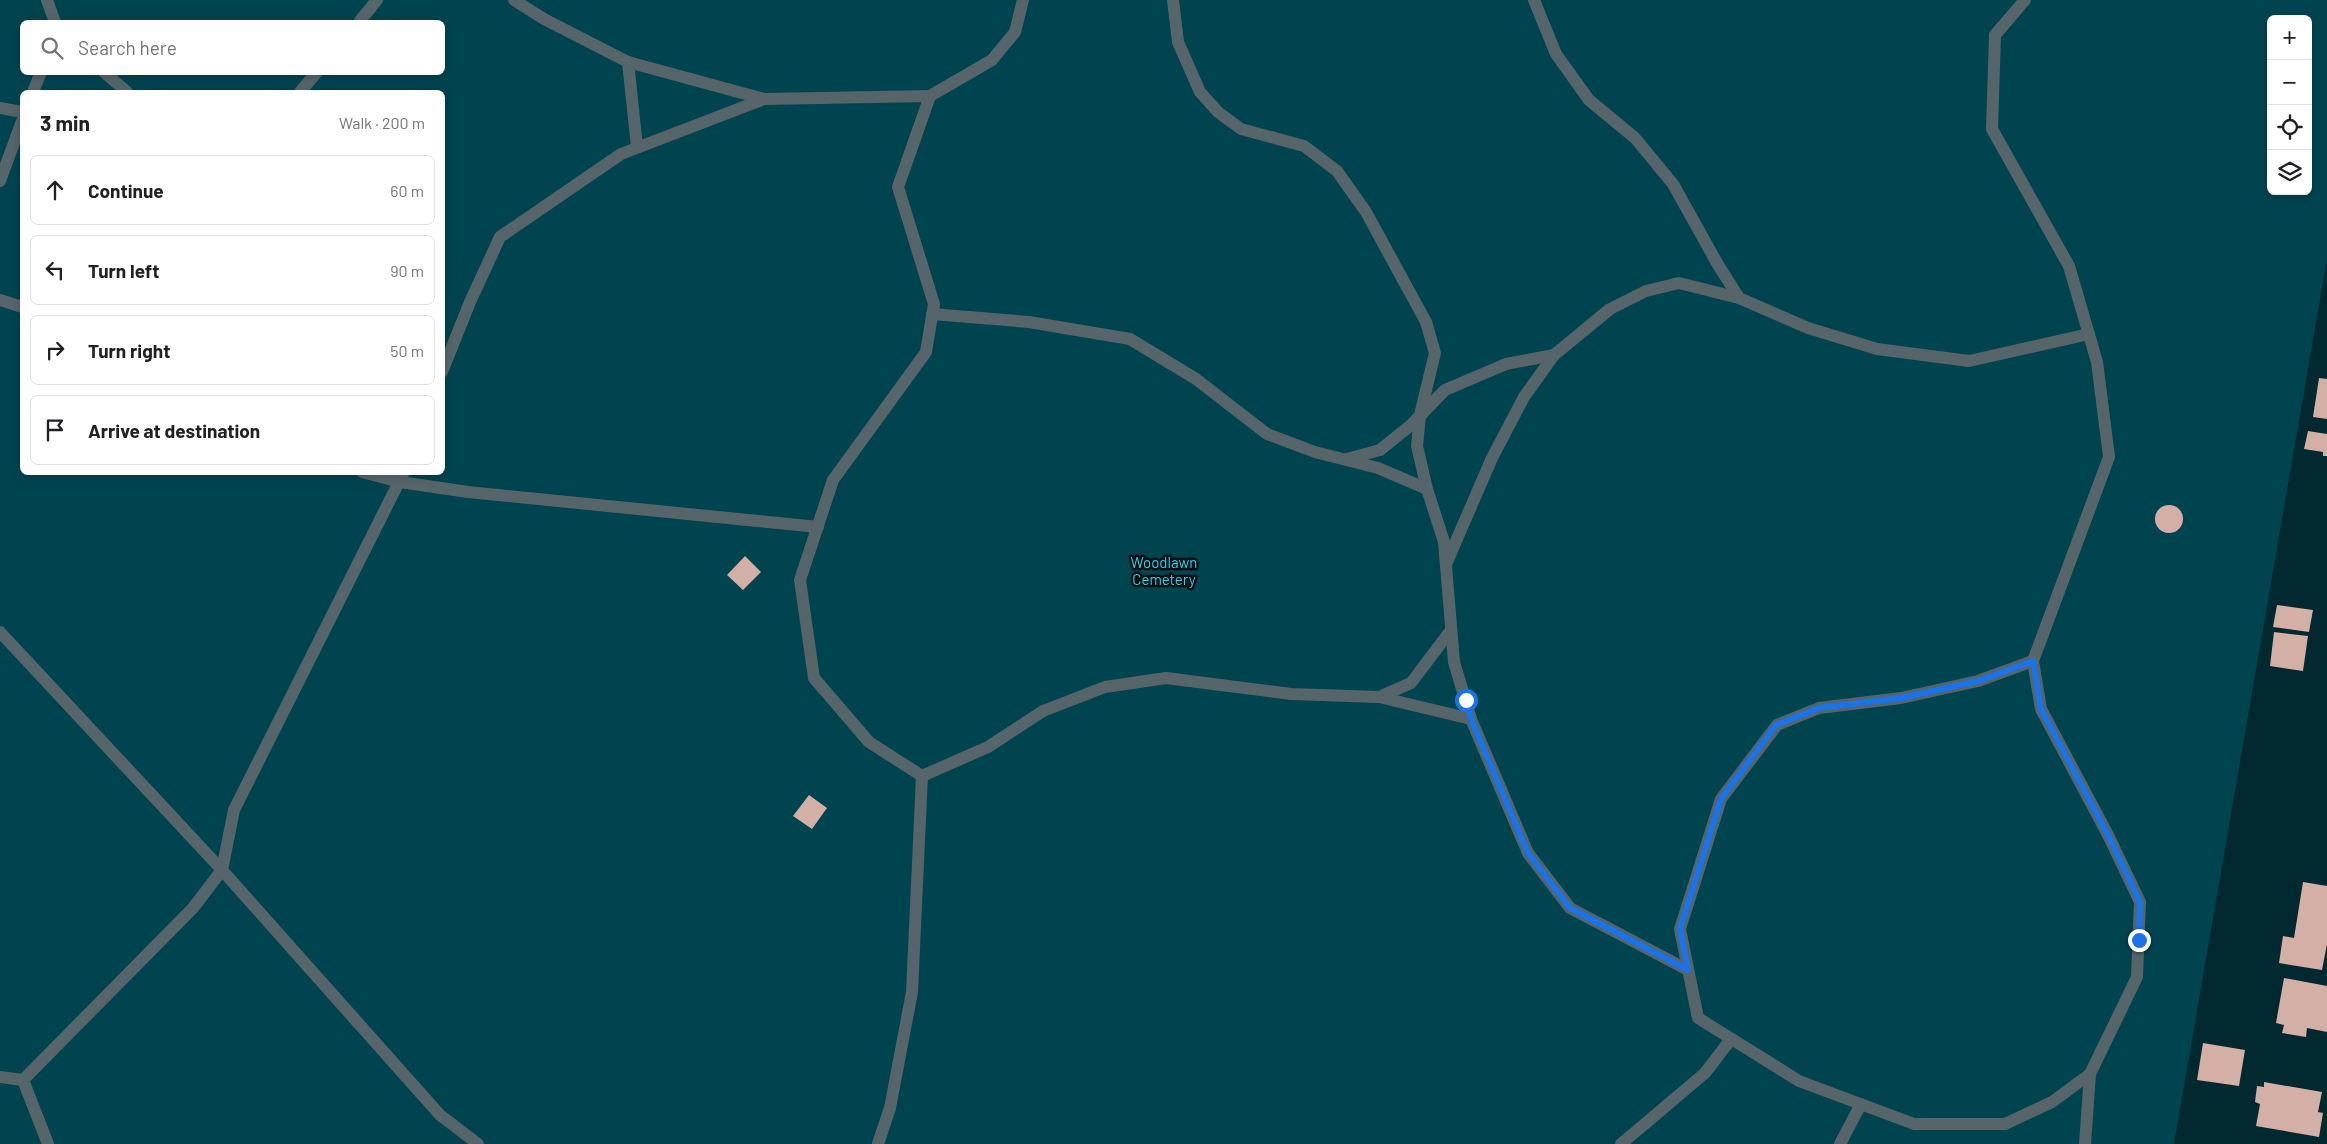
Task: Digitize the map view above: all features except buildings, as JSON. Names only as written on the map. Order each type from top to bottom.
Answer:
[{"type":"lane","points":[[48,0],[54,20]]},
{"type":"lane","points":[[361,20],[377,0]]},
{"type":"lane","points":[[514,0],[544,19],[628,62],[764,99],[930,96],[992,60],[1015,32],[1023,0]]},
{"type":"lane","points":[[1173,0],[1178,42],[1200,92],[1218,112],[1242,129],[1304,146],[1337,171],[1366,212],[1426,322],[1435,353],[1420,415],[1417,446],[1427,489],[1444,542],[1454,662],[1471,719],[1528,853],[1570,908],[1688,970]]},
{"type":"lane","points":[[1534,0],[1556,54],[1589,100],[1635,138],[1673,184],[1717,264],[1739,298]]},
{"type":"lane","points":[[2025,0],[1995,35],[1992,129],[2069,266],[2097,362],[2109,456],[2033,661],[2041,709],[2108,835],[2140,902],[2137,977],[2090,1074],[2085,1144]]},
{"type":"lane","points":[[628,62],[637,147]]},
{"type":"lane","points":[[34,90],[40,75]]},
{"type":"lane","points":[[107,75],[125,90]]},
{"type":"lane","points":[[302,90],[314,75]]},
{"type":"lane","points":[[922,776],[869,742],[814,678],[800,580],[833,480],[926,352],[934,304],[898,187],[930,96]]},
{"type":"lane","points":[[445,364],[470,302],[500,237],[621,154],[764,99]]},
{"type":"lane","points":[[0,108],[20,112]]},
{"type":"lane","points":[[0,181],[20,126]]},
{"type":"lane","points":[[1446,566],[1460,528],[1492,458],[1524,397],[1554,355],[1610,308],[1646,291],[1679,283],[1739,298],[1808,328],[1877,349],[1970,361],[2089,334]]},
{"type":"lane","points":[[0,300],[20,306]]},
{"type":"lane","points":[[932,314],[1029,322],[1130,339],[1196,379],[1267,434],[1314,452],[1378,468],[1427,489]]},
{"type":"lane","points":[[1345,460],[1380,450],[1445,390],[1506,364],[1554,355]]},
{"type":"lane","points":[[386,475],[468,492],[818,527]]},
{"type":"lane","points":[[24,1080],[193,908],[222,870],[234,810],[402,477]]},
{"type":"lane","points":[[1379,698],[1411,683],[1451,630]]},
{"type":"lane","points":[[0,632],[222,870],[440,1115],[478,1144]]},
{"type":"lane","points":[[2033,661],[1978,681],[1901,698],[1819,708],[1776,725],[1721,799],[1680,929],[1698,1018],[1799,1082],[1914,1124],[2005,1124],[2052,1102],[2090,1074]]},
{"type":"lane","points":[[922,776],[988,746],[1042,711],[1104,687],[1166,678],[1292,694],[1379,698],[1471,719]]},
{"type":"lane","points":[[878,1144],[890,1108],[912,992],[922,776]]},
{"type":"lane","points":[[1621,1144],[1705,1073],[1731,1039]]},
{"type":"lane","points":[[0,1077],[24,1080]]},
{"type":"lane","points":[[24,1080],[48,1144]]},
{"type":"lane","points":[[1840,1144],[1861,1104]]},
{"type":"green space","name":"Woodlawn Cemetery","points":[[0,0],[2327,0],[2327,259],[2174,1144],[0,1144]]},
{"type":"route","points":[[1466,700],[1471,719],[1528,853],[1570,908],[1688,970],[1680,929],[1721,799],[1776,725],[1819,708],[1901,698],[1978,681],[2033,661],[2041,709],[2108,835],[2140,902],[2139,940]]}]
